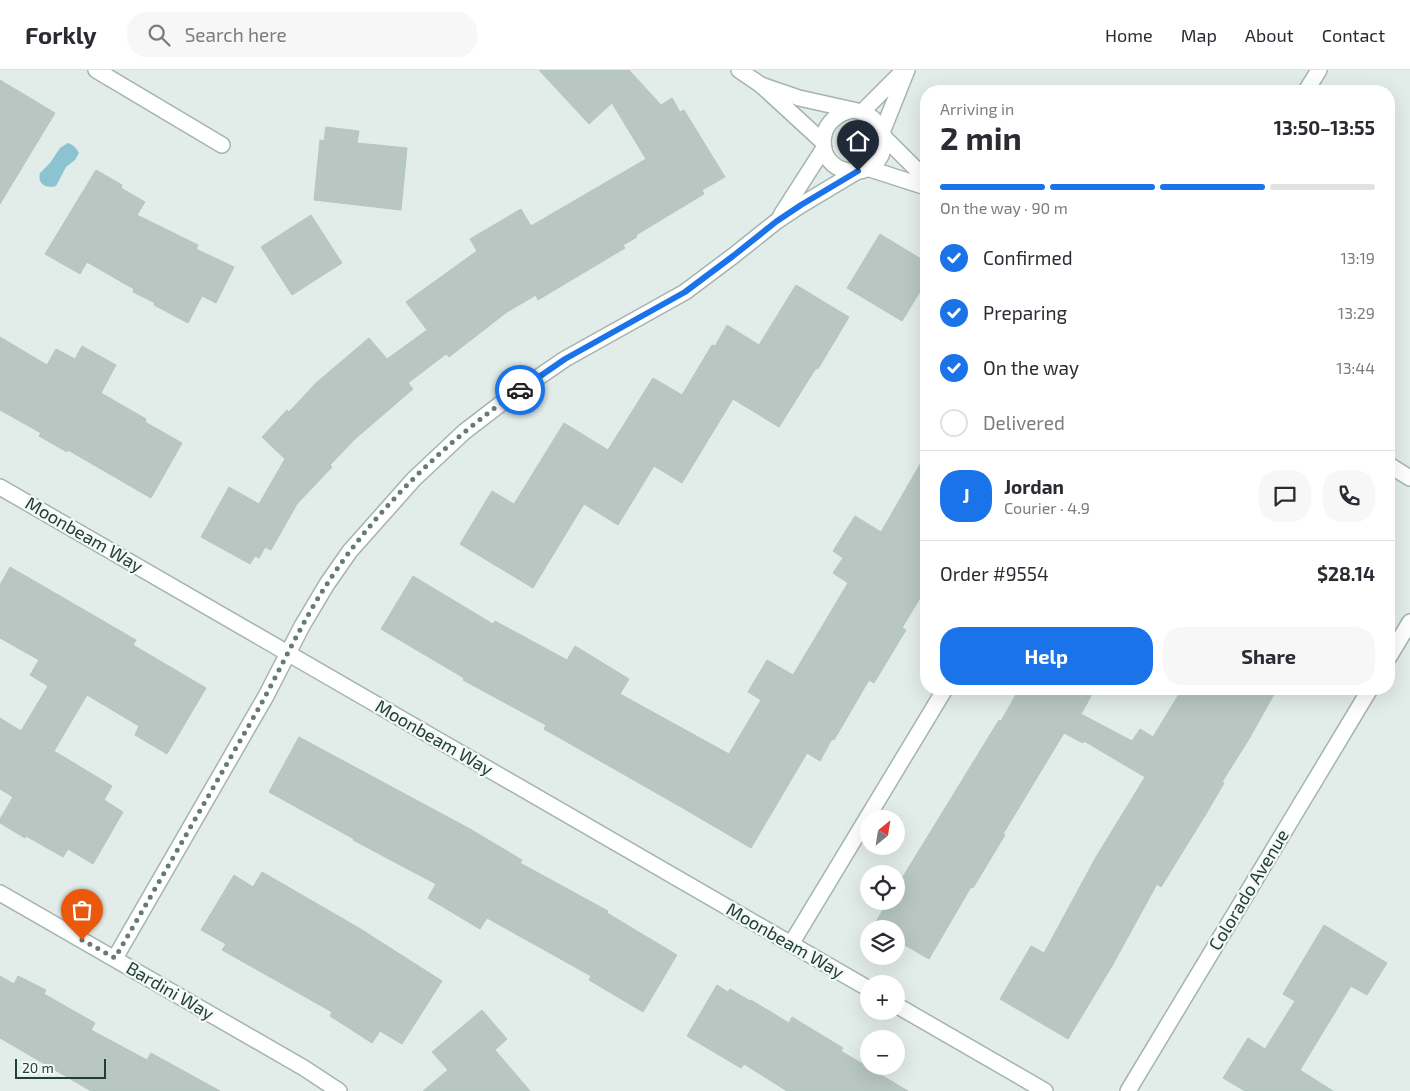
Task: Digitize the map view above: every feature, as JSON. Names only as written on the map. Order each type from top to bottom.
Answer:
[{"type":"street","points":[[96,70],[222,144]]},
{"type":"street","points":[[739,70],[761,85],[824,145]]},
{"type":"street","points":[[906,70],[858,111],[844,112],[835,117],[828,124],[824,132],[824,145],[828,156],[840,168],[849,171],[863,170],[920,185]]},
{"type":"street","points":[[115,958],[266,696],[327,584],[350,551],[414,479],[464,432],[511,396],[565,359],[685,292],[777,221],[801,205],[875,163],[881,156],[884,148],[884,134],[906,70]]},
{"type":"street","points":[[1309,85],[1318,70]]},
{"type":"street","points":[[761,85],[799,98],[871,115],[878,122],[884,134],[920,173]]},
{"type":"street","points":[[777,221],[824,145]]},
{"type":"street","points":[[1395,469],[1410,478]]},
{"type":"street","name":"Moonbeam Way","points":[[0,487],[860,984]]},
{"type":"street","points":[[1395,647],[1410,622]]},
{"type":"street","points":[[790,944],[941,695]]},
{"type":"street","name":"Colorado Avenue","points":[[1128,1091],[1366,695]]},
{"type":"street","name":"Bardini Way","points":[[0,893],[304,1068],[339,1091]]},
{"type":"street","points":[[905,1010],[1045,1091]]},
{"type":"water","points":[[68,143],[75,147],[79,153],[75,160],[66,167],[56,186],[49,187],[43,185],[39,177],[40,173],[50,163],[60,148]]},
{"type":"building","points":[[539,70],[629,70],[661,105],[672,98],[680,112],[684,110],[725,177],[702,190],[704,194],[636,235],[637,237],[623,245],[625,248],[538,300],[536,295],[507,312],[449,357],[446,354],[408,383],[413,389],[355,439],[297,504],[271,550],[265,547],[259,558],[255,556],[250,564],[201,537],[229,487],[259,504],[285,459],[262,437],[316,383],[369,338],[387,359],[427,330],[406,302],[477,251],[470,239],[521,209],[531,226],[646,159],[612,103],[589,124]]},
{"type":"building","points":[[0,80],[55,113],[0,204]]},
{"type":"building","points":[[326,127],[359,131],[357,143],[407,148],[401,210],[314,200],[320,140],[324,141]]},
{"type":"building","points":[[96,170],[122,185],[121,188],[145,202],[137,215],[198,245],[196,249],[234,267],[216,303],[202,296],[188,323],[154,305],[155,303],[133,292],[134,289],[87,262],[80,274],[45,254]]},
{"type":"building","points":[[311,215],[342,263],[292,295],[261,247]]},
{"type":"building","points":[[880,234],[920,258],[920,292],[902,321],[847,288]]},
{"type":"building","points":[[796,285],[849,317],[818,369],[816,368],[779,427],[733,399],[682,483],[654,466],[618,525],[584,504],[533,588],[460,544],[492,491],[514,504],[564,423],[608,450],[653,378],[682,395],[712,345],[715,346],[727,325],[759,345]]},
{"type":"building","points":[[0,337],[47,365],[56,349],[75,359],[82,346],[116,365],[101,393],[146,419],[145,422],[182,443],[151,498],[68,450],[67,452],[39,436],[41,433],[0,410]]},
{"type":"building","points":[[920,464],[920,598],[902,628],[906,630],[874,683],[869,680],[820,761],[807,753],[751,848],[544,729],[546,725],[463,680],[464,678],[381,629],[413,576],[493,624],[495,621],[567,660],[575,646],[629,679],[620,694],[729,754],[761,700],[748,692],[767,660],[793,675],[848,583],[833,573],[843,558],[833,551],[855,516],[881,532]]},
{"type":"building","points":[[10,567],[136,640],[133,645],[206,688],[167,754],[135,735],[139,726],[87,695],[54,751],[112,786],[104,800],[123,812],[93,864],[68,849],[63,857],[0,823],[0,819],[13,797],[0,789],[0,718],[21,731],[48,686],[30,675],[39,660],[0,638],[0,585]]},
{"type":"building","points":[[1016,695],[1092,695],[1081,714],[1132,741],[1140,729],[1153,737],[1178,695],[1274,695],[1222,782],[1224,783],[1206,814],[1161,887],[1157,884],[1112,966],[1068,1039],[1000,999],[1031,946],[1044,953],[1096,857],[1145,777],[1084,741],[1083,743],[1064,733],[1003,834],[1005,835],[973,888],[971,887],[929,959],[905,945],[905,920],[877,920],[883,910],[905,910],[905,873],[999,720],[1001,721]]},
{"type":"building","points":[[299,737],[470,829],[522,860],[520,863],[608,911],[607,913],[677,955],[643,1012],[589,980],[591,976],[487,918],[480,929],[428,898],[436,884],[353,840],[269,792]]},
{"type":"building","points":[[262,872],[359,928],[442,981],[402,1044],[380,1031],[372,1043],[330,1016],[332,1012],[222,950],[226,944],[201,930],[234,875],[253,887]]},
{"type":"building","points":[[1324,925],[1387,963],[1367,995],[1351,986],[1300,1070],[1333,1091],[1245,1091],[1223,1078],[1248,1038],[1265,1049],[1295,1001],[1283,994]]},
{"type":"building","points":[[0,976],[14,984],[18,976],[46,990],[44,994],[95,1023],[91,1030],[147,1060],[151,1053],[220,1091],[91,1091],[0,1038]]},
{"type":"building","points":[[717,985],[728,992],[730,989],[751,1000],[789,1023],[792,1017],[843,1048],[841,1051],[860,1062],[860,1075],[881,1075],[908,1091],[787,1091],[744,1064],[741,1068],[687,1036]]},
{"type":"building","points":[[482,1010],[507,1039],[495,1050],[530,1091],[423,1091],[448,1070],[432,1052]]},
{"type":"way so far","points":[[82,940],[115,958],[266,696],[302,626],[327,584],[350,551],[414,479],[464,432],[520,390]]},
{"type":"route","points":[[520,390],[565,359],[685,292],[777,221],[858,171]]}]
